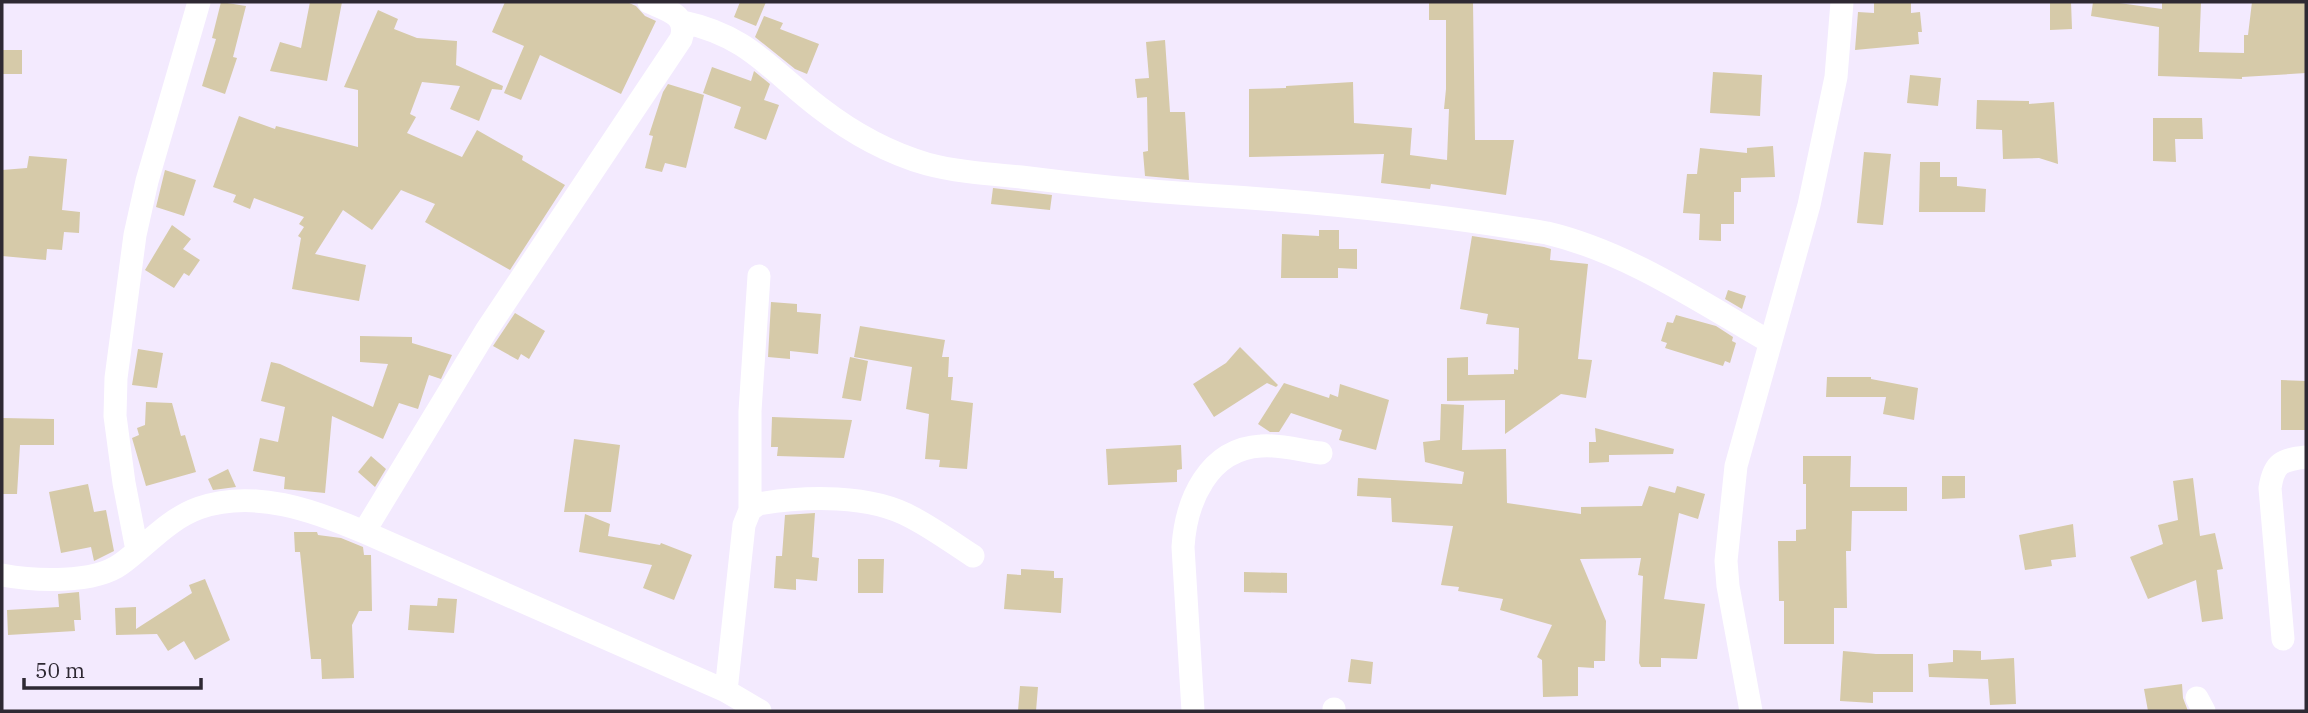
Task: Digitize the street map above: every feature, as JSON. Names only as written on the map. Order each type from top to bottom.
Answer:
[{"type":"street","points":[[137,550],[115,416],[116,378],[135,235],[146,181],[199,2]]},
{"type":"street","points":[[649,2],[675,14],[683,22],[715,30],[742,44],[840,122],[872,140],[925,163],[948,169],[1144,191],[1312,203],[1547,233],[1575,240],[1610,254],[1770,342]]},
{"type":"street","points":[[1751,711],[1728,586],[1726,561],[1735,466],[1809,205],[1836,77],[1842,2]]},
{"type":"street","points":[[364,532],[486,331],[681,39],[683,22]]},
{"type":"street","points":[[726,691],[744,525],[750,510],[750,411],[759,276]]},
{"type":"street","points":[[1193,711],[1182,547],[1184,522],[1197,490],[1209,472],[1230,453],[1262,446],[1321,453]]},
{"type":"street","points":[[2283,639],[2270,488],[2277,465],[2288,459],[2306,457]]},
{"type":"street","points":[[750,510],[758,504],[779,500],[820,498],[867,502],[911,516],[973,556]]},
{"type":"street","points":[[2,575],[79,579],[92,577],[104,574],[121,564],[174,522],[198,509],[230,502],[261,502],[296,507],[324,515],[364,532],[726,691],[760,711]]},
{"type":"building","points":[[221,2],[246,6],[233,57],[237,58],[225,94],[202,86],[216,39],[212,38]]},
{"type":"building","points":[[310,2],[342,2],[327,81],[270,71],[280,42],[301,48]]},
{"type":"building","points":[[505,2],[627,2],[656,21],[621,94],[540,55],[521,100],[504,93],[524,46],[492,32]]},
{"type":"building","points":[[740,2],[766,2],[756,26],[734,17]]},
{"type":"building","points":[[1429,2],[1473,2],[1475,140],[1514,140],[1506,195],[1431,184],[1430,189],[1381,183],[1384,154],[1249,157],[1249,89],[1353,82],[1354,123],[1412,128],[1410,155],[1447,160],[1449,109],[1444,109],[1446,20],[1429,20]]},
{"type":"building","points":[[1874,2],[1911,2],[1911,13],[1920,12],[1922,32],[1918,32],[1919,44],[1855,50],[1858,12],[1874,13]]},
{"type":"building","points":[[2050,2],[2071,2],[2072,29],[2050,30]]},
{"type":"building","points":[[2093,2],[2162,9],[2162,2],[2201,3],[2199,52],[2244,53],[2244,35],[2248,35],[2252,2],[2306,2],[2306,73],[2242,79],[2158,76],[2159,27],[2091,16]]},
{"type":"building","points":[[378,10],[398,19],[394,29],[417,38],[457,41],[456,65],[503,86],[502,90],[492,89],[479,121],[450,109],[460,86],[422,82],[410,114],[416,117],[407,133],[462,157],[477,130],[523,156],[522,160],[565,185],[510,270],[425,222],[435,204],[401,190],[372,230],[343,210],[315,254],[366,265],[359,301],[292,289],[301,238],[298,236],[304,227],[299,224],[304,217],[254,198],[250,209],[233,202],[236,195],[213,187],[239,116],[275,129],[276,126],[358,147],[358,90],[344,87]]},
{"type":"building","points":[[764,16],[783,23],[780,29],[819,44],[807,74],[795,69],[755,37]]},
{"type":"building","points":[[1165,40],[1170,112],[1185,112],[1189,180],[1145,176],[1143,152],[1148,151],[1147,97],[1137,98],[1135,79],[1149,78],[1146,42]]},
{"type":"building","points":[[2,50],[22,50],[22,74],[2,74]]},
{"type":"building","points":[[712,67],[751,81],[754,71],[770,84],[764,100],[779,105],[766,140],[734,128],[741,107],[703,93]]},
{"type":"building","points":[[1713,72],[1762,75],[1760,116],[1710,113]]},
{"type":"building","points":[[1910,75],[1941,78],[1938,106],[1907,103]]},
{"type":"building","points":[[668,84],[704,95],[686,168],[665,163],[662,172],[645,168],[653,136],[649,135]]},
{"type":"building","points":[[1977,100],[2029,101],[2029,104],[2054,102],[2058,164],[2039,158],[2003,159],[2002,130],[1976,129]]},
{"type":"building","points":[[2153,118],[2202,118],[2203,139],[2175,139],[2176,162],[2153,161]]},
{"type":"building","points":[[1773,146],[1775,177],[1741,178],[1741,192],[1734,192],[1734,224],[1721,224],[1721,241],[1699,240],[1700,214],[1683,213],[1687,174],[1697,174],[1700,148],[1747,153],[1747,148]]},
{"type":"building","points":[[1864,152],[1891,154],[1883,225],[1857,223]]},
{"type":"building","points":[[29,156],[67,159],[62,210],[80,212],[79,233],[64,232],[62,250],[47,249],[46,260],[2,256],[2,170],[27,168]]},
{"type":"building","points":[[1920,162],[1940,162],[1940,177],[1957,177],[1957,186],[1986,189],[1985,212],[1919,212]]},
{"type":"building","points":[[165,170],[196,180],[184,216],[156,207]]},
{"type":"building","points":[[993,188],[1052,195],[1050,210],[991,204]]},
{"type":"building","points":[[172,225],[191,239],[183,249],[200,260],[189,276],[184,273],[174,288],[145,270]]},
{"type":"building","points":[[1319,230],[1339,230],[1339,249],[1357,249],[1357,269],[1338,268],[1338,278],[1281,278],[1282,234],[1319,236]]},
{"type":"building","points":[[1472,236],[1544,247],[1551,249],[1550,260],[1588,264],[1578,359],[1592,360],[1586,398],[1561,394],[1505,434],[1505,400],[1447,401],[1447,358],[1468,357],[1468,375],[1514,374],[1514,369],[1518,370],[1519,328],[1486,324],[1488,314],[1460,309]]},
{"type":"building","points":[[1728,290],[1746,296],[1742,309],[1725,299]]},
{"type":"building","points":[[771,302],[797,304],[797,312],[821,314],[818,354],[790,351],[790,359],[768,357]]},
{"type":"building","points":[[515,313],[545,331],[529,359],[521,354],[518,360],[493,346]]},
{"type":"building","points":[[1676,315],[1716,326],[1733,337],[1732,341],[1736,343],[1730,363],[1725,361],[1723,366],[1665,348],[1667,343],[1661,341],[1667,322],[1673,323]]},
{"type":"building","points":[[860,326],[945,340],[942,357],[949,357],[948,377],[953,377],[951,400],[973,403],[967,469],[939,467],[940,460],[925,459],[929,414],[906,409],[912,367],[854,357]]},
{"type":"building","points":[[360,336],[412,337],[412,343],[452,355],[441,379],[429,375],[418,409],[399,403],[383,439],[332,416],[325,493],[284,489],[285,477],[253,471],[260,438],[278,442],[285,407],[261,401],[271,362],[373,407],[388,364],[360,362]]},
{"type":"building","points":[[1240,347],[1278,385],[1276,387],[1267,383],[1214,417],[1193,384],[1226,363]]},
{"type":"building","points":[[138,349],[163,353],[157,388],[132,385]]},
{"type":"building","points":[[850,357],[868,361],[861,401],[842,398]]},
{"type":"building","points":[[1827,377],[1871,377],[1918,388],[1914,420],[1883,414],[1886,397],[1826,397]]},
{"type":"building","points":[[2281,380],[2306,381],[2306,430],[2281,430]]},
{"type":"building","points":[[1284,383],[1329,398],[1330,394],[1338,397],[1340,384],[1389,400],[1376,450],[1339,440],[1342,430],[1291,413],[1279,432],[1270,432],[1258,424]]},
{"type":"building","points":[[146,402],[172,403],[181,436],[185,435],[196,472],[146,486],[132,438],[139,435],[137,428],[145,425]]},
{"type":"building","points":[[1441,404],[1464,405],[1462,450],[1506,449],[1507,503],[1581,514],[1581,507],[1642,506],[1649,486],[1675,493],[1677,486],[1705,494],[1698,519],[1679,513],[1664,599],[1705,604],[1697,659],[1661,658],[1661,667],[1641,667],[1643,576],[1638,575],[1641,558],[1580,559],[1606,621],[1605,661],[1594,661],[1594,668],[1578,667],[1578,696],[1543,697],[1542,660],[1537,657],[1552,625],[1500,610],[1503,599],[1458,591],[1459,587],[1441,585],[1453,526],[1392,522],[1391,498],[1357,496],[1358,478],[1462,484],[1464,472],[1425,462],[1423,442],[1440,440]]},
{"type":"building","points":[[772,417],[852,420],[844,458],[777,456],[778,447],[771,447]]},
{"type":"building","points":[[2,418],[54,419],[54,445],[20,445],[17,494],[2,494]]},
{"type":"building","points":[[1595,428],[1674,449],[1673,454],[1609,455],[1609,462],[1589,463],[1589,442],[1596,442]]},
{"type":"building","points":[[574,439],[620,445],[611,512],[564,512]]},
{"type":"building","points":[[1181,445],[1182,469],[1177,470],[1177,482],[1108,485],[1106,449]]},
{"type":"building","points":[[371,456],[386,469],[375,487],[358,472]]},
{"type":"building","points":[[1803,456],[1851,456],[1850,487],[1907,487],[1907,511],[1852,511],[1851,551],[1846,551],[1847,608],[1834,608],[1834,644],[1784,644],[1784,601],[1779,601],[1778,541],[1796,541],[1796,530],[1806,529]]},
{"type":"building","points":[[228,469],[236,487],[213,490],[208,479]]},
{"type":"building","points":[[1942,476],[1965,476],[1965,498],[1942,499]]},
{"type":"building","points":[[2193,478],[2200,536],[2215,533],[2223,569],[2217,570],[2223,619],[2202,622],[2196,580],[2148,599],[2130,557],[2163,544],[2158,525],[2178,520],[2173,481]]},
{"type":"building","points":[[88,484],[94,512],[106,510],[114,551],[94,561],[91,547],[61,553],[49,492]]},
{"type":"building","points":[[815,513],[812,557],[819,558],[817,581],[796,579],[796,590],[774,588],[776,556],[782,556],[785,515]]},
{"type":"building","points":[[585,514],[610,524],[608,536],[660,545],[661,543],[692,555],[674,600],[643,588],[652,565],[579,552]]},
{"type":"building","points":[[2073,524],[2076,557],[2051,560],[2052,566],[2025,570],[2019,535]]},
{"type":"building","points":[[294,532],[317,532],[318,535],[341,538],[363,547],[364,555],[371,555],[372,611],[359,611],[352,625],[354,678],[322,679],[321,659],[311,659],[300,552],[295,552]]},
{"type":"building","points":[[858,559],[884,559],[883,593],[858,593]]},
{"type":"building","points":[[1021,569],[1054,571],[1054,578],[1063,578],[1061,613],[1004,609],[1007,574],[1021,575]]},
{"type":"building","points":[[1244,572],[1287,573],[1287,593],[1244,592]]},
{"type":"building","points":[[205,579],[230,640],[195,660],[184,641],[168,651],[157,634],[116,635],[115,608],[136,607],[136,629],[192,593],[189,585]]},
{"type":"building","points":[[79,592],[81,620],[74,620],[75,631],[8,635],[7,610],[59,607],[58,594]]},
{"type":"building","points":[[438,598],[457,599],[454,633],[408,630],[410,605],[437,606]]},
{"type":"building","points":[[1953,650],[1981,651],[1981,660],[2014,658],[2016,704],[1990,705],[1988,679],[1929,677],[1928,664],[1953,662]]},
{"type":"building","points":[[1843,651],[1913,654],[1913,692],[1873,692],[1873,703],[1840,701]]},
{"type":"building","points":[[1351,659],[1373,662],[1371,684],[1348,682]]},
{"type":"building","points":[[2182,684],[2188,711],[2148,711],[2144,689]]},
{"type":"building","points":[[1020,686],[1038,687],[1036,711],[1018,711]]}]
